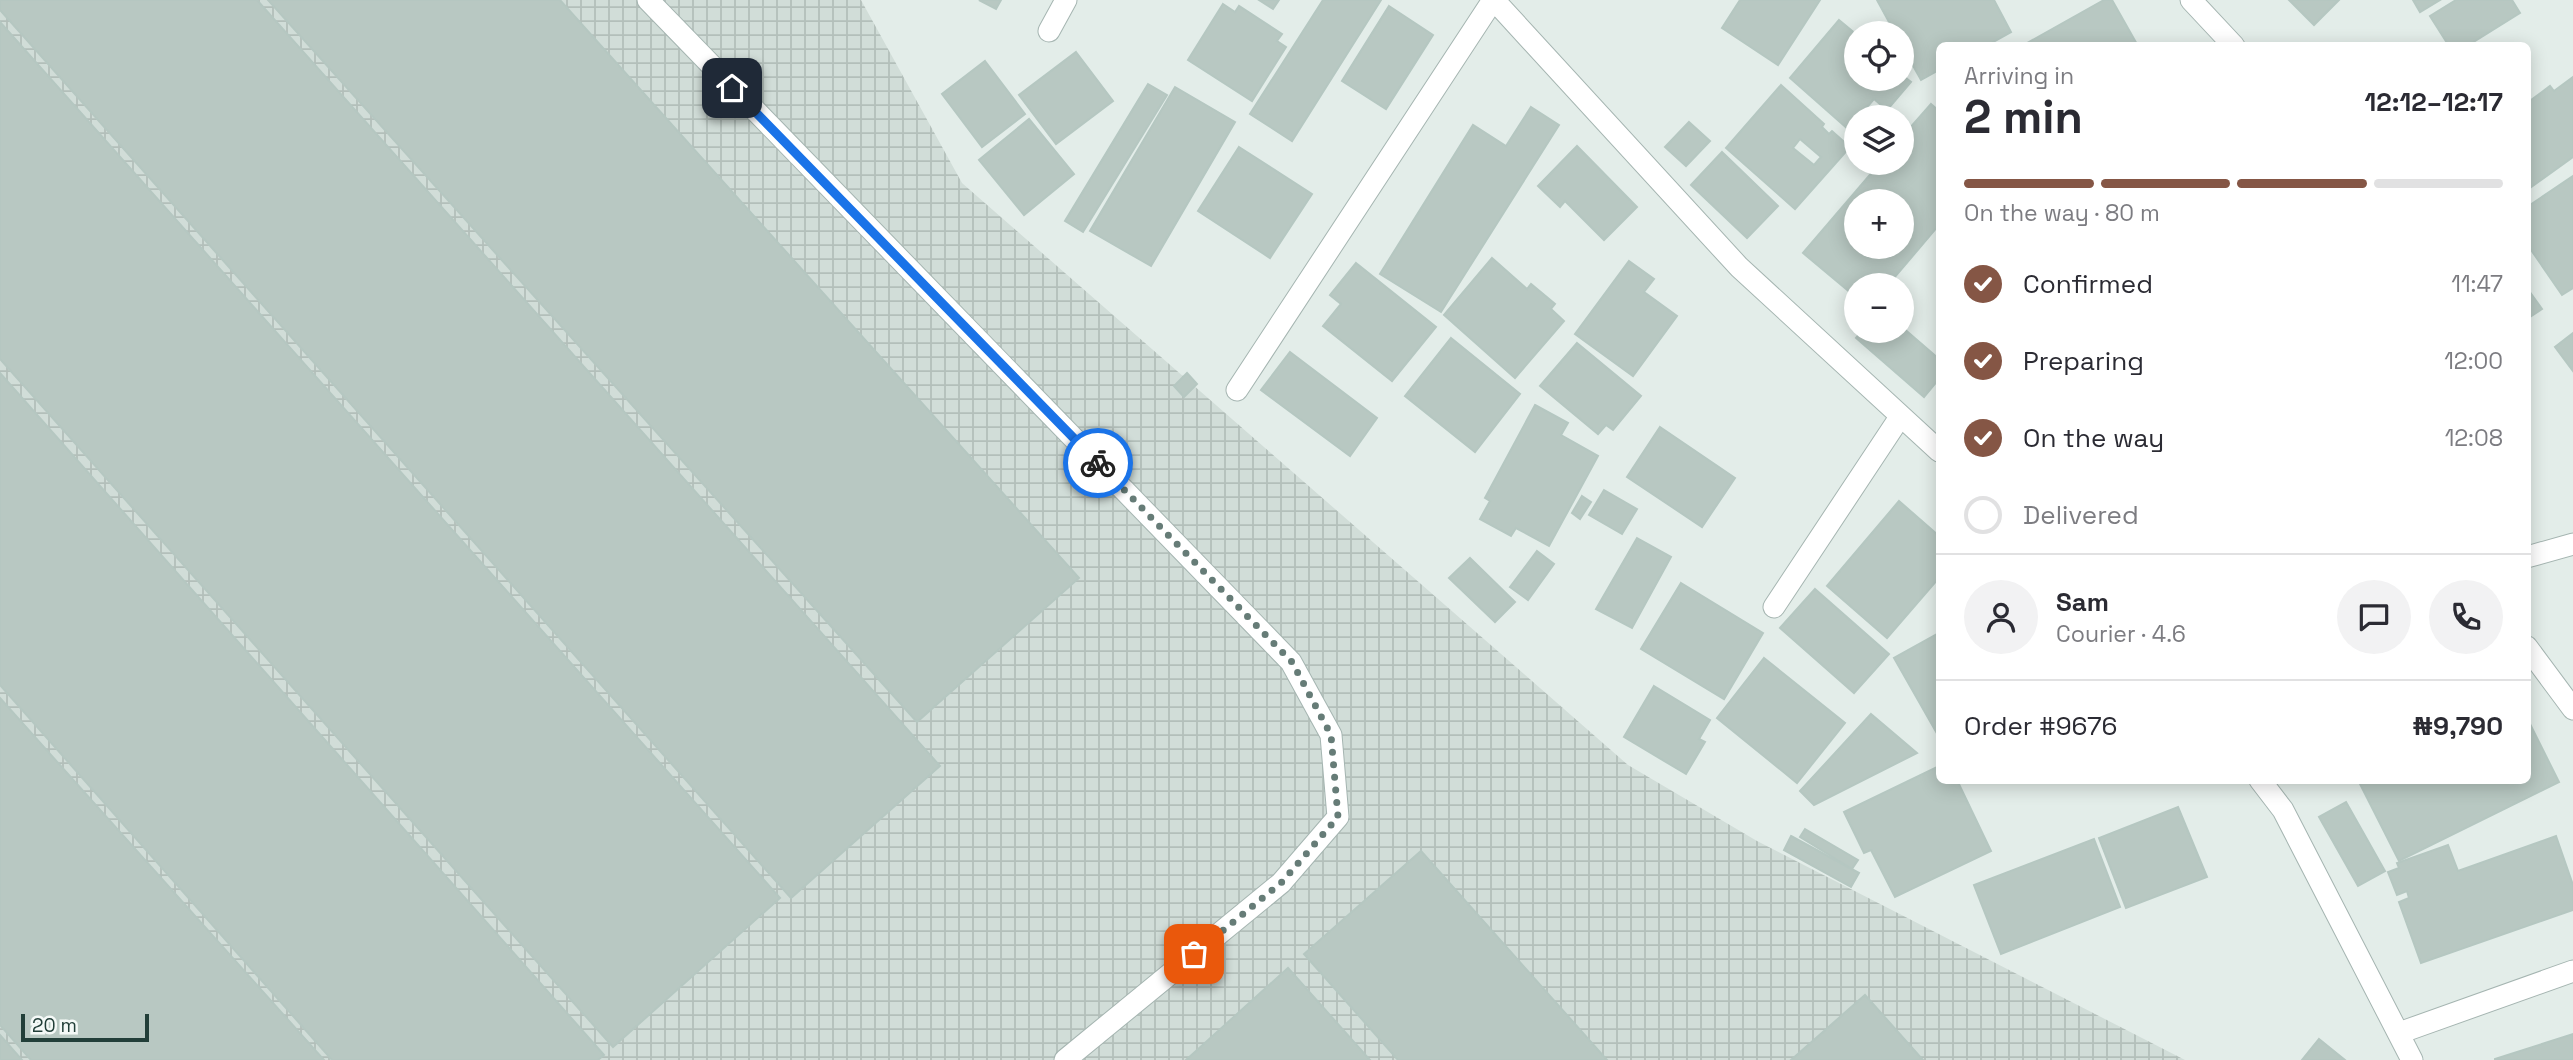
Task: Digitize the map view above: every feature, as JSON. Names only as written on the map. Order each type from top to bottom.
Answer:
[{"type":"street","points":[[648,0],[1292,662],[1331,735],[1338,817],[1281,883],[1065,1060]]},
{"type":"street","points":[[1049,30],[1066,0]]},
{"type":"street","points":[[1237,390],[1494,0],[1740,267],[1936,448]]},
{"type":"street","points":[[2191,0],[2230,42]]},
{"type":"street","points":[[1774,607],[1900,416]]},
{"type":"street","points":[[2531,556],[2573,544]]},
{"type":"street","points":[[2531,652],[2573,709]]},
{"type":"street","points":[[2263,784],[2283,810],[2412,1060]]},
{"type":"street","points":[[2399,1033],[2573,971]]},
{"type":"shaded area","points":[[0,0],[861,0],[962,183],[1628,765],[1757,841],[2185,1060],[0,1060]]},
{"type":"building","points":[[0,0],[257,0],[940,766],[791,898],[0,10]]},
{"type":"building","points":[[268,0],[560,0],[1079,578],[917,722]]},
{"type":"building","points":[[979,0],[1001,0],[996,9]]},
{"type":"building","points":[[1259,0],[1279,0],[1273,9]]},
{"type":"building","points":[[1323,0],[1381,0],[1292,141],[1250,114]]},
{"type":"building","points":[[1740,0],[1820,0],[1778,65],[1722,28]]},
{"type":"building","points":[[1877,0],[1994,0],[2011,32],[1993,42],[1936,42],[1936,72],[1921,80],[1914,67],[1914,21],[1888,21]]},
{"type":"building","points":[[2104,0],[2112,0],[2136,42],[2029,42]]},
{"type":"building","points":[[2289,0],[2339,0],[2314,25]]},
{"type":"building","points":[[2413,0],[2440,0],[2420,12]]},
{"type":"building","points":[[2456,0],[2512,0],[2520,13],[2473,42],[2446,42],[2430,16]]},
{"type":"building","points":[[1223,4],[1235,12],[1239,6],[1282,34],[1277,41],[1286,47],[1252,101],[1188,60]]},
{"type":"building","points":[[1389,6],[1433,35],[1386,109],[1342,81]]},
{"type":"building","points":[[1839,20],[1844,24],[1844,91],[1903,91],[1891,105],[1881,105],[1874,99],[1869,105],[1844,105],[1844,125],[1790,78]]},
{"type":"building","points":[[0,22],[780,898],[613,1047],[0,359]]},
{"type":"building","points":[[1076,52],[1113,101],[1056,144],[1019,95]]},
{"type":"building","points":[[985,61],[1025,114],[982,147],[942,94]]},
{"type":"building","points":[[2573,77],[2573,157],[2531,187],[2531,100],[2550,86],[2554,91]]},
{"type":"building","points":[[1148,84],[1167,95],[1083,232],[1065,221]]},
{"type":"building","points":[[1781,85],[1824,124],[1822,127],[1829,134],[1832,131],[1844,142],[1844,154],[1795,209],[1726,148]],"holes":[[[1800,139],[1821,157],[1814,165],[1793,148]]]},
{"type":"building","points":[[1175,87],[1235,122],[1151,266],[1090,231]]},
{"type":"building","points":[[1931,104],[1936,108],[1936,229],[1914,254],[1914,189],[1858,189],[1870,175],[1914,175],[1914,123]]},
{"type":"building","points":[[1531,107],[1559,125],[1441,312],[1380,274],[1473,125],[1506,146]]},
{"type":"building","points":[[1029,119],[1074,174],[1024,215],[979,160]]},
{"type":"building","points":[[1689,122],[1710,141],[1686,166],[1665,147]]},
{"type":"building","points":[[1577,146],[1637,207],[1604,240],[1565,201],[1560,207],[1538,186]]},
{"type":"building","points":[[1239,147],[1312,194],[1270,258],[1198,211]]},
{"type":"building","points":[[1722,152],[1778,206],[1747,238],[1691,185]]},
{"type":"building","points":[[2573,176],[2573,288],[2562,295],[2531,250],[2531,204]]},
{"type":"building","points":[[1844,205],[1844,259],[1910,259],[1898,273],[1844,273],[1844,287],[1803,253]]},
{"type":"building","points":[[1492,258],[1527,289],[1531,284],[1555,304],[1551,309],[1564,321],[1515,378],[1444,315]]},
{"type":"building","points":[[1629,261],[1654,279],[1644,292],[1677,316],[1633,376],[1575,334]]},
{"type":"building","points":[[1356,263],[1436,327],[1392,381],[1323,326],[1341,304],[1330,295]]},
{"type":"building","points":[[2531,294],[2542,309],[2531,316]]},
{"type":"building","points":[[2573,333],[2573,371],[2555,347]]},
{"type":"building","points":[[1914,337],[1936,356],[1936,383],[1924,397],[1862,343],[1914,343]]},
{"type":"building","points":[[1451,338],[1520,394],[1475,452],[1405,396]]},
{"type":"building","points":[[1577,343],[1641,396],[1613,430],[1606,425],[1598,434],[1540,386]]},
{"type":"building","points":[[1290,352],[1377,418],[1350,456],[1261,390]]},
{"type":"building","points":[[0,373],[604,1055],[598,1060],[332,1060],[0,685]]},
{"type":"building","points":[[1187,373],[1197,384],[1184,397],[1174,386]]},
{"type":"building","points":[[1535,405],[1568,423],[1561,435],[1598,456],[1549,546],[1516,528],[1511,536],[1480,519],[1490,501],[1485,498]]},
{"type":"building","points":[[1660,427],[1735,478],[1702,527],[1627,477]]},
{"type":"building","points":[[1604,490],[1637,509],[1622,534],[1589,515]]},
{"type":"building","points":[[1582,496],[1591,502],[1580,519],[1572,513]]},
{"type":"building","points":[[1899,501],[1936,533],[1936,581],[1887,638],[1827,586]]},
{"type":"building","points":[[1637,538],[1671,557],[1632,628],[1596,609]]},
{"type":"building","points":[[1537,551],[1554,564],[1528,600],[1510,587]]},
{"type":"building","points":[[1470,558],[1515,602],[1495,622],[1449,578]]},
{"type":"building","points":[[1681,583],[1763,633],[1724,699],[1641,649]]},
{"type":"building","points":[[1815,589],[1889,654],[1854,693],[1780,628]]},
{"type":"building","points":[[1936,635],[1936,732],[1894,658]]},
{"type":"building","points":[[1764,658],[1845,723],[1797,783],[1717,718]]},
{"type":"building","points":[[1654,686],[1710,720],[1699,739],[1705,742],[1686,774],[1624,737]]},
{"type":"building","points":[[0,698],[324,1060],[31,1060],[0,1025]]},
{"type":"building","points":[[1871,714],[1917,753],[1814,805],[1800,791]]},
{"type":"building","points":[[2531,726],[2559,782],[2399,861],[2360,784],[2531,784]]},
{"type":"building","points":[[1936,767],[1936,784],[1959,784],[1991,851],[1895,897],[1871,850],[1864,853],[1844,812]]},
{"type":"building","points":[[2346,802],[2385,871],[2358,886],[2319,817]]},
{"type":"building","points":[[2178,807],[2207,877],[2126,908],[2099,838]]},
{"type":"building","points":[[1805,829],[1858,860],[1852,869],[1800,837]]},
{"type":"building","points":[[1791,836],[1859,873],[1851,887],[1784,850]]},
{"type":"building","points":[[2556,836],[2573,885],[2573,910],[2421,963],[2399,902],[2409,898],[2407,891],[2397,895],[2388,872],[2399,868],[2397,863],[2448,845],[2458,871]]},
{"type":"building","points":[[2094,839],[2120,907],[2001,954],[1974,885]]},
{"type":"building","points":[[1421,851],[1607,1060],[1398,1060],[1304,954]]},
{"type":"building","points":[[1288,968],[1370,1060],[1186,1060]]},
{"type":"building","points":[[1865,995],[1923,1060],[1791,1060]]},
{"type":"building","points":[[2573,1034],[2573,1060],[2495,1060],[2495,1059]]},
{"type":"building","points":[[0,1035],[22,1060],[0,1060]]},
{"type":"building","points":[[2319,1039],[2345,1060],[2302,1060]]},
{"type":"way so far","points":[[1098,463],[1292,662],[1331,735],[1338,817],[1281,883],[1194,954]]},
{"type":"route","points":[[732,88],[1098,463]]}]
